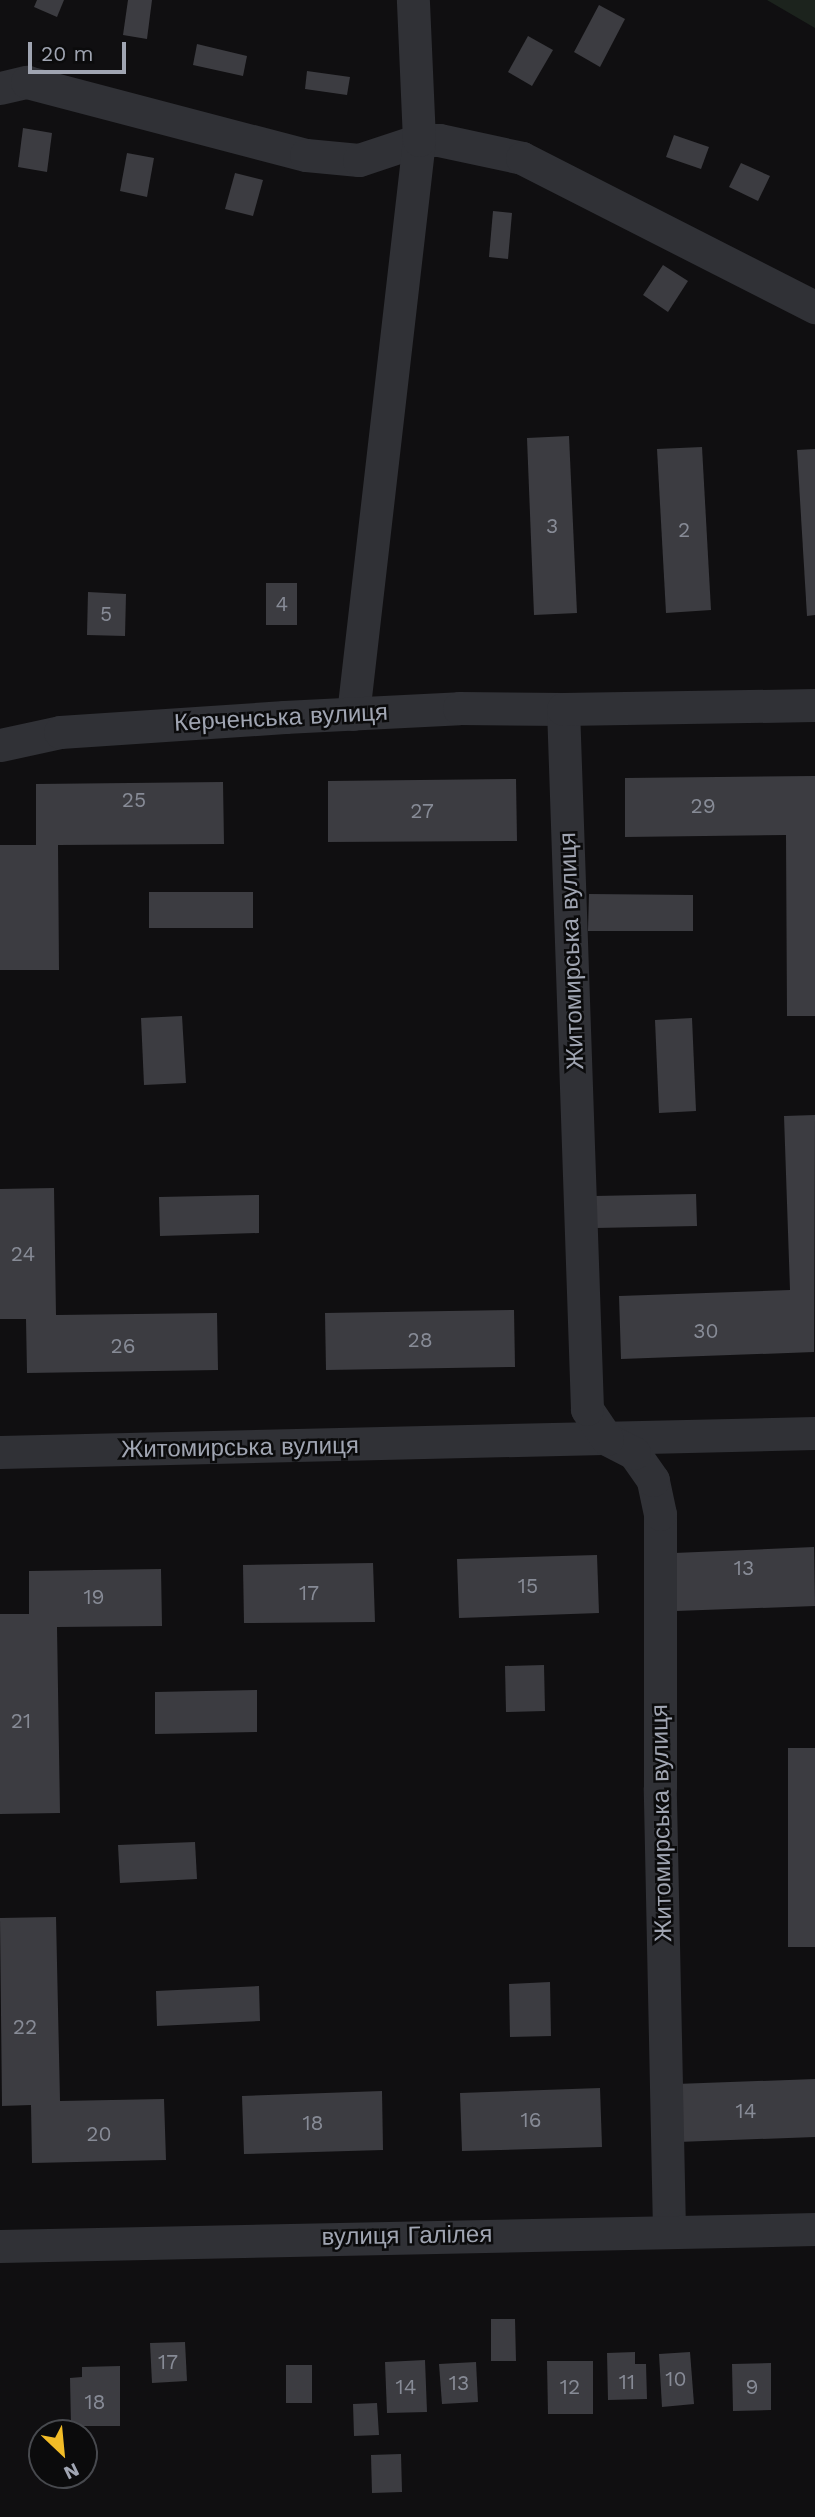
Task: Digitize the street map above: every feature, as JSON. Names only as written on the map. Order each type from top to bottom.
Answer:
[{"type":"street","points":[[353,714],[419,140],[413,0]]},
{"type":"street","points":[[0,88],[27,82],[306,155],[359,160],[419,140],[439,140],[522,158],[815,307]]},
{"type":"street","points":[[563,709],[815,705]]},
{"type":"street","name":"Керченська вулиця","points":[[0,745],[60,732],[353,714],[563,709]]},
{"type":"street","name":"Житомирська вулиця","points":[[563,709],[587,1409],[607,1439],[634,1453],[653,1480],[660,1514],[660,1788],[669,2230]]},
{"type":"street","name":"Житомирська вулиця","points":[[0,1452],[815,1433]]},
{"type":"street","name":"вулиця Галілея","points":[[0,2246],[815,2229]]},
{"type":"shaded area","points":[[767,0],[815,0],[815,28]]},
{"type":"building","points":[[37,0],[64,0],[57,17],[34,7]]},
{"type":"building","points":[[128,0],[152,0],[147,39],[123,35]]},
{"type":"building","points":[[599,5],[625,19],[600,67],[574,52]]},
{"type":"building","points":[[528,36],[553,50],[532,86],[508,72]]},
{"type":"building","points":[[197,44],[247,56],[243,76],[193,65]]},
{"type":"building","points":[[307,71],[350,77],[347,95],[305,89]]},
{"type":"building","points":[[23,128],[52,133],[47,172],[18,167]]},
{"type":"building","points":[[674,135],[709,147],[701,169],[666,157]]},
{"type":"building","points":[[127,153],[154,158],[147,197],[120,191]]},
{"type":"building","points":[[741,163],[770,176],[758,201],[729,187]]},
{"type":"building","points":[[235,173],[263,180],[253,216],[225,209]]},
{"type":"building","points":[[493,211],[512,213],[508,259],[489,257]]},
{"type":"building","points":[[663,265],[688,281],[668,312],[643,295]]},
{"type":"building","points":[[569,436],[577,613],[534,615],[527,438]]},
{"type":"building","points":[[702,447],[711,610],[666,613],[657,449]]},
{"type":"building","points":[[815,449],[815,615],[807,616],[797,450]]},
{"type":"building","points":[[266,583],[297,583],[297,625],[266,625]]},
{"type":"building","points":[[88,592],[126,594],[125,636],[87,635]]},
{"type":"building","points":[[815,776],[815,1016],[787,1016],[786,835],[625,837],[625,778]]},
{"type":"building","points":[[516,779],[517,841],[328,842],[328,781]]},
{"type":"building","points":[[223,782],[224,844],[58,845],[59,970],[0,970],[0,845],[36,845],[36,784]]},
{"type":"building","points":[[149,892],[253,892],[253,928],[149,928]]},
{"type":"building","points":[[589,894],[693,895],[693,931],[588,931]]},
{"type":"building","points":[[182,1016],[186,1083],[144,1085],[141,1018]]},
{"type":"building","points":[[692,1018],[696,1111],[659,1113],[655,1020]]},
{"type":"building","points":[[815,1115],[814,1352],[621,1359],[619,1296],[790,1290],[784,1116]]},
{"type":"building","points":[[54,1188],[56,1315],[217,1313],[218,1370],[27,1373],[26,1319],[0,1319],[0,1189]]},
{"type":"building","points":[[696,1194],[697,1226],[595,1228],[594,1196]]},
{"type":"building","points":[[259,1195],[259,1233],[160,1236],[159,1197]]},
{"type":"building","points":[[514,1310],[515,1367],[326,1370],[325,1313]]},
{"type":"building","points":[[814,1547],[815,1606],[676,1611],[674,1553]]},
{"type":"building","points":[[597,1555],[599,1613],[459,1618],[457,1559]]},
{"type":"building","points":[[373,1563],[375,1622],[244,1623],[243,1565]]},
{"type":"building","points":[[161,1569],[162,1626],[57,1627],[60,1813],[0,1814],[0,1614],[29,1614],[29,1571]]},
{"type":"building","points":[[544,1665],[545,1711],[506,1712],[505,1666]]},
{"type":"building","points":[[257,1690],[257,1732],[155,1734],[155,1692]]},
{"type":"building","points":[[788,1748],[815,1748],[815,1947],[788,1947]]},
{"type":"building","points":[[195,1842],[197,1879],[120,1883],[118,1845]]},
{"type":"building","points":[[56,1917],[60,2101],[164,2099],[166,2160],[32,2163],[31,2105],[2,2106],[0,1918]]},
{"type":"building","points":[[550,1982],[551,2036],[510,2037],[509,1984]]},
{"type":"building","points":[[259,1986],[260,2021],[157,2026],[156,1991]]},
{"type":"building","points":[[815,2079],[815,2137],[678,2142],[676,2084]]},
{"type":"building","points":[[600,2088],[602,2147],[462,2151],[460,2093]]},
{"type":"building","points":[[382,2091],[383,2150],[244,2154],[242,2096]]},
{"type":"building","points":[[491,2319],[515,2319],[516,2361],[491,2361]]},
{"type":"building","points":[[185,2342],[187,2381],[152,2383],[150,2343]]},
{"type":"building","points":[[635,2352],[635,2364],[646,2364],[647,2399],[608,2400],[607,2353]]},
{"type":"building","points":[[690,2352],[694,2404],[662,2407],[659,2354]]},
{"type":"building","points":[[425,2360],[427,2412],[387,2413],[385,2362]]},
{"type":"building","points":[[547,2361],[593,2361],[593,2414],[548,2414]]},
{"type":"building","points":[[476,2362],[478,2402],[442,2404],[439,2364]]},
{"type":"building","points":[[771,2363],[771,2410],[733,2411],[732,2364]]},
{"type":"building","points":[[286,2365],[312,2365],[312,2403],[286,2403]]},
{"type":"building","points":[[120,2366],[120,2426],[98,2426],[98,2419],[71,2419],[70,2378],[82,2377],[82,2367]]},
{"type":"building","points":[[377,2403],[379,2435],[354,2436],[353,2404]]},
{"type":"building","points":[[401,2454],[402,2492],[372,2493],[371,2455]]}]
